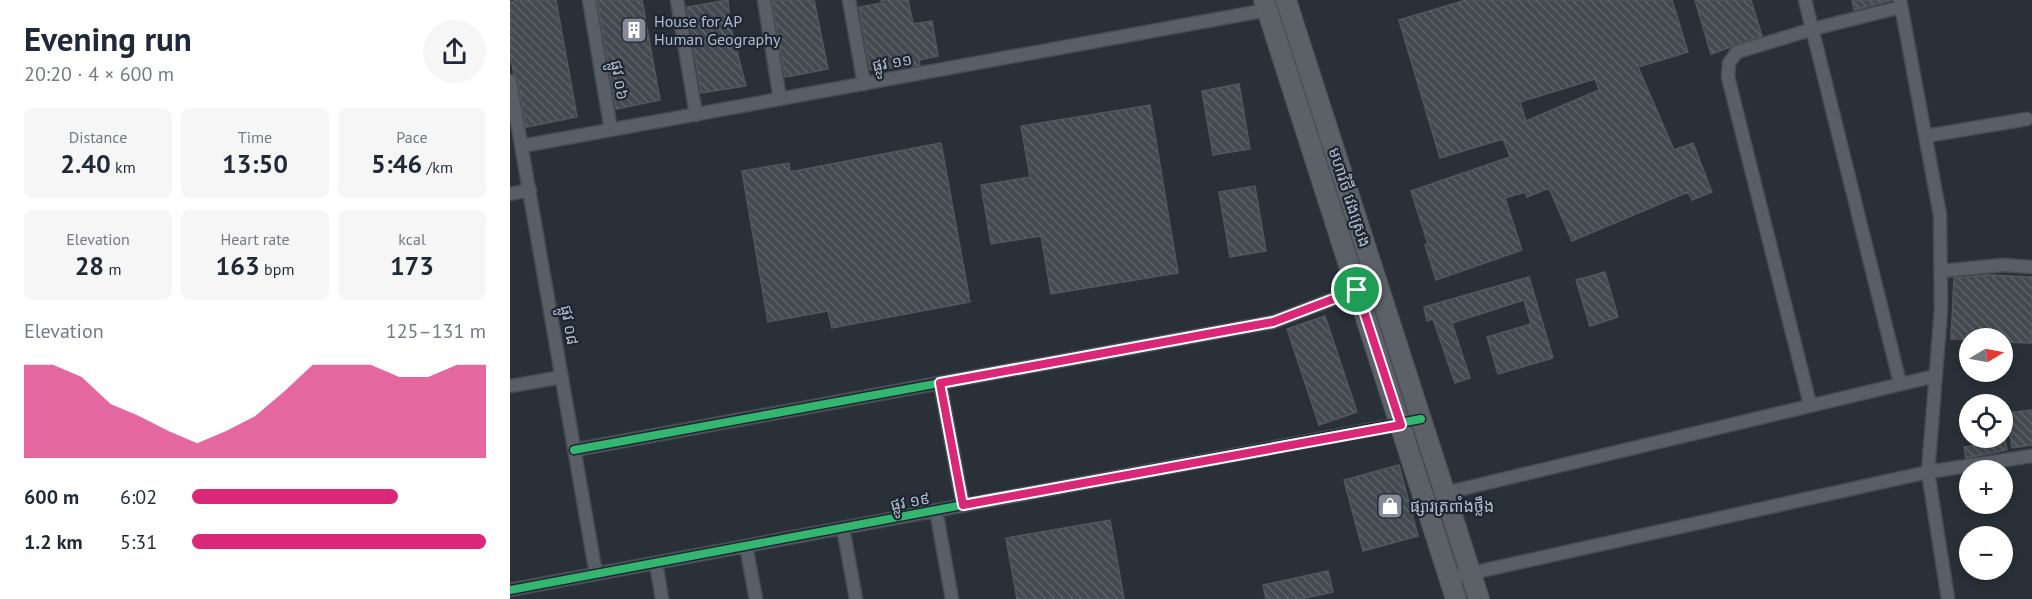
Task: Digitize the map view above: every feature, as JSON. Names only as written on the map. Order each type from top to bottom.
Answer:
[{"type":"main road","name":"មហាវិថី វេងស្រេង","points":[[1286,0],[1479,599]]},
{"type":"main road","name":"មហាវិថី វេងស្រេង","points":[[1265,5],[1456,599]]},
{"type":"street","name":"ផ្លូវ ០៦","points":[[589,0],[612,130]]},
{"type":"street","points":[[677,0],[696,115]]},
{"type":"street","points":[[764,0],[780,99]]},
{"type":"street","points":[[849,0],[864,84]]},
{"type":"street","points":[[1805,0],[1900,383]]},
{"type":"street","points":[[1810,404],[1728,77],[1729,63],[1737,52],[1900,3],[1940,215],[1941,270],[1928,472],[1948,599]]},
{"type":"street","name":"ផ្លូវ ១១","points":[[522,146],[864,84],[1265,5]]},
{"type":"street","name":"ផ្លូវ ០៨","points":[[510,81],[596,574]]},
{"type":"street","points":[[1926,136],[2027,119]]},
{"type":"street","points":[[510,194],[530,190]]},
{"type":"street","points":[[1941,270],[2003,265],[2032,267]]},
{"type":"street","points":[[574,450],[1273,322],[1357,290]]},
{"type":"street","points":[[1446,493],[1935,375]]},
{"type":"street","points":[[510,386],[562,376]]},
{"type":"street","points":[[940,383],[963,505]]},
{"type":"street","name":"ផ្លូវ ១៩","points":[[510,590],[1401,425],[1421,419]]},
{"type":"street","points":[[1449,578],[1928,472],[2032,456]]},
{"type":"street","points":[[936,510],[952,599]]},
{"type":"street","points":[[843,528],[856,599]]},
{"type":"street","points":[[746,546],[756,599]]},
{"type":"street","points":[[656,563],[662,599]]},
{"type":"building","points":[[556,0],[577,117],[526,127],[518,80],[514,74],[510,55],[510,2]]},
{"type":"building","points":[[597,0],[642,0],[660,100],[616,109]]},
{"type":"building","points":[[728,0],[730,24],[746,86],[701,93],[687,7]]},
{"type":"building","points":[[772,0],[814,0],[828,69],[785,77]]},
{"type":"building","points":[[881,0],[908,0],[913,24],[932,21],[938,56],[919,60],[920,65],[870,70],[859,7],[882,3]]},
{"type":"building","points":[[1466,0],[1672,0],[1688,52],[1638,67],[1674,150],[1693,143],[1712,192],[1692,200],[1688,192],[1572,241],[1549,188],[1527,197],[1525,192],[1505,198],[1522,250],[1436,280],[1425,245],[1428,244],[1411,191],[1510,157],[1503,139],[1440,158],[1399,20]],"holes":[[[1595,79],[1599,90],[1526,121],[1520,102]]]},
{"type":"building","points":[[1695,0],[1751,0],[1762,36],[1711,54]]},
{"type":"building","points":[[1852,0],[1892,0],[1854,10]]},
{"type":"building","points":[[1239,84],[1250,149],[1213,155],[1202,91]]},
{"type":"building","points":[[1150,105],[1178,273],[1051,294],[1041,236],[991,244],[981,185],[1030,177],[1021,126]]},
{"type":"building","points":[[941,143],[970,302],[832,328],[828,311],[768,322],[742,171],[789,163],[790,172]]},
{"type":"building","points":[[1255,186],[1266,251],[1230,257],[1219,192]]},
{"type":"building","points":[[1605,272],[1618,317],[1590,326],[1576,280]]},
{"type":"building","points":[[1988,275],[2032,277],[2032,343],[2013,342],[2013,328],[1959,328],[1959,339],[1951,339],[1954,278]]},
{"type":"building","points":[[1529,277],[1553,358],[1498,374],[1487,337],[1531,324],[1524,300],[1452,323],[1470,378],[1455,383],[1433,319],[1427,321],[1424,307]]},
{"type":"building","points":[[1325,316],[1357,412],[1319,425],[1287,329]]},
{"type":"building","points":[[2032,410],[2032,445],[2013,448],[2013,412]]},
{"type":"building","points":[[1964,448],[2007,448],[2007,450],[1966,458]]},
{"type":"building","name":"ផ្សារត្រពាំងថ្លឹង","points":[[1399,465],[1418,536],[1363,551],[1344,480]]},
{"type":"building","points":[[1110,520],[1124,599],[1017,599],[1006,538]]},
{"type":"building","points":[[1328,571],[1333,592],[1301,599],[1266,599],[1263,585]]},
{"type":"cycle path","points":[[574,450],[1273,322],[1357,290]]},
{"type":"cycle path","points":[[510,590],[1421,419]]},
{"type":"place","name":"House for AP Human Geography","points":[[634,30]]},
{"type":"place","name":"ផ្សារត្រពាំងថ្លឹង","points":[[1390,506]]},
{"type":"route","points":[[1357,290],[1401,425],[963,505],[940,383],[1273,322],[1357,290]]}]
